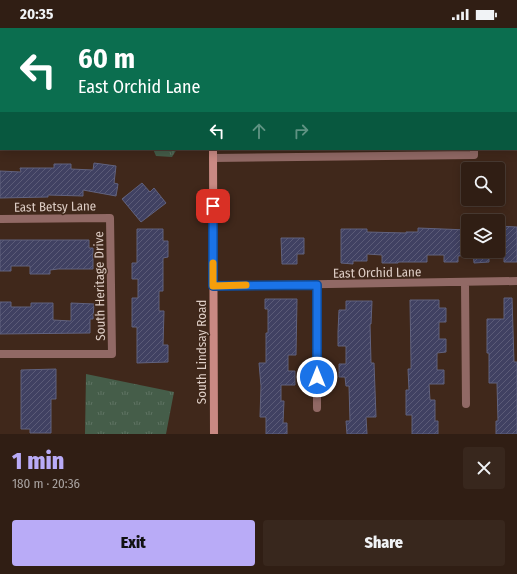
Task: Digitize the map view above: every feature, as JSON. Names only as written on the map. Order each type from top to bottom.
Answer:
[{"type":"main road","name":"South Lindsay Road","points":[[213,150],[214,434]]},
{"type":"street","points":[[213,158],[316,153],[474,152]]},
{"type":"street","name":"East Betsy Lane","points":[[0,219],[110,218]]},
{"type":"street","name":"South Heritage Drive","points":[[0,354],[112,354],[110,218]]},
{"type":"street","name":"East Orchid Lane","points":[[213,286],[517,281]]},
{"type":"street","points":[[465,282],[466,404]]},
{"type":"street","points":[[317,285],[317,408]]},
{"type":"green space","points":[[153,150],[176,150],[172,157],[156,156]]},
{"type":"green space","points":[[86,374],[174,392],[166,434],[85,434]]},
{"type":"building","points":[[94,163],[116,166],[114,183],[118,184],[116,196],[83,190],[83,196],[48,195],[48,197],[0,198],[0,171],[21,172],[20,168],[54,168],[54,164],[71,164],[71,169],[93,170]]},
{"type":"building","points":[[142,183],[150,192],[154,188],[166,203],[141,222],[122,199]]},
{"type":"building","points":[[505,226],[517,227],[517,262],[504,262]]},
{"type":"building","points":[[418,228],[461,230],[461,256],[458,256],[458,262],[444,262],[444,255],[427,255],[427,262],[382,263],[382,255],[367,254],[367,261],[353,261],[353,264],[341,263],[341,229],[367,229],[367,232],[418,232]]},
{"type":"building","points":[[137,229],[163,229],[163,241],[168,241],[168,257],[163,258],[163,291],[159,291],[159,311],[164,311],[163,345],[168,345],[168,362],[137,363],[137,327],[132,327],[132,298],[138,298],[138,279],[132,279],[132,263],[137,263]]},
{"type":"building","points":[[281,238],[304,238],[304,254],[297,254],[297,264],[282,264]]},
{"type":"building","points":[[0,240],[89,240],[89,248],[93,248],[93,269],[58,269],[50,270],[50,274],[30,274],[30,266],[11,266],[11,271],[0,271]]},
{"type":"building","points":[[474,258],[489,258],[489,262],[474,263]]},
{"type":"building","points":[[504,298],[512,298],[514,362],[517,362],[517,434],[496,434],[496,421],[498,421],[497,383],[489,383],[487,319],[504,319]]},
{"type":"building","points":[[265,299],[297,299],[296,355],[288,355],[288,371],[295,371],[295,385],[281,385],[281,401],[284,401],[283,423],[287,423],[287,434],[266,434],[266,417],[260,417],[261,386],[259,363],[266,363],[266,333],[268,333],[268,309],[265,309]]},
{"type":"building","points":[[410,300],[439,300],[439,308],[446,308],[446,322],[439,322],[439,339],[446,339],[446,352],[437,353],[437,370],[444,370],[444,384],[429,384],[430,400],[435,400],[435,421],[438,421],[438,434],[412,434],[412,415],[406,415],[406,390],[409,390],[408,369],[411,369]]},
{"type":"building","points":[[346,301],[372,301],[370,324],[371,363],[374,363],[376,417],[366,417],[367,434],[347,434],[346,421],[350,421],[349,386],[346,386],[345,377],[339,377],[339,364],[346,364],[346,346],[338,346],[339,310],[346,310]]},
{"type":"building","points":[[0,302],[11,302],[11,307],[31,307],[31,303],[53,303],[53,320],[71,321],[71,303],[94,304],[93,319],[90,319],[90,333],[0,334]]},
{"type":"building","points":[[56,369],[56,399],[51,399],[51,433],[30,433],[30,429],[21,429],[21,370]]},
{"type":"slow traffic","points":[[213,263],[213,286],[246,285]]},
{"type":"route","points":[[213,206],[213,286],[317,285],[317,377]]}]
